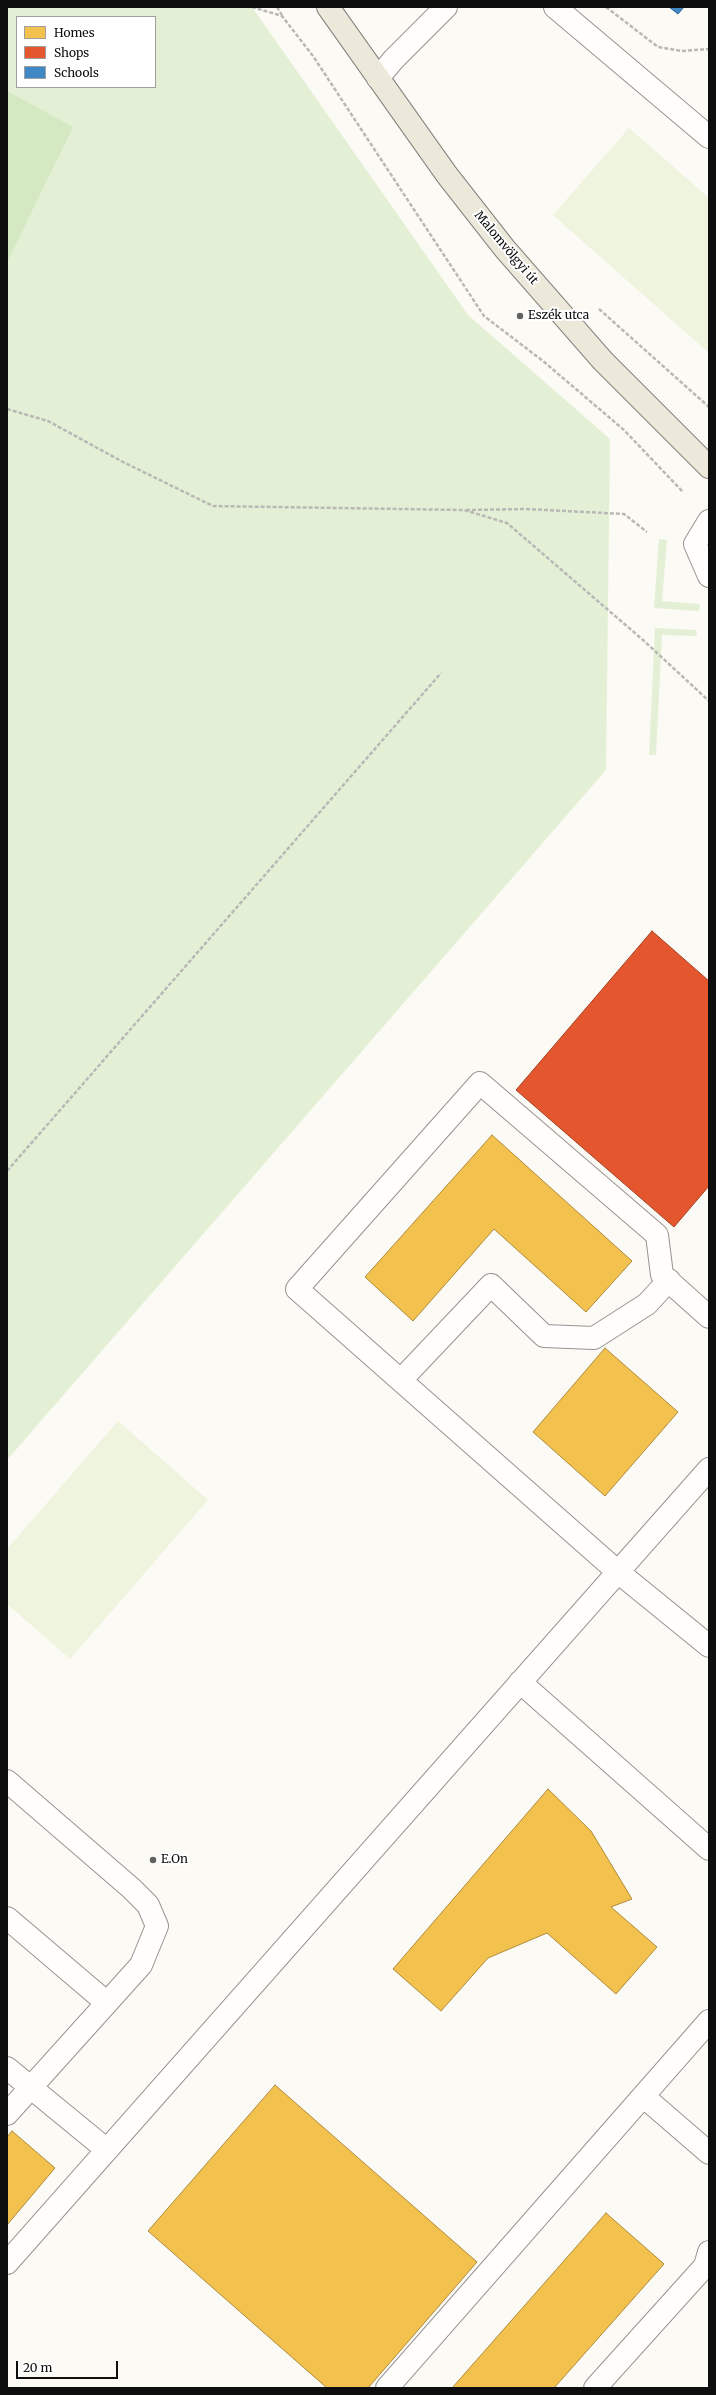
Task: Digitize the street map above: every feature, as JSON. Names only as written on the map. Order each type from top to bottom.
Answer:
[{"type":"main road","name":"Malomvölgyi út","points":[[328,7],[447,175],[505,249],[603,361],[709,468]]},
{"type":"lane","points":[[378,78],[393,60],[446,7]]},
{"type":"lane","points":[[555,7],[709,137]]},
{"type":"lane","points":[[709,521],[695,544],[709,576]]},
{"type":"lane","points":[[709,1317],[662,1275],[657,1235],[480,1083],[297,1289],[618,1572],[709,1646]]},
{"type":"lane","points":[[401,1380],[491,1285],[544,1336],[594,1338],[648,1304],[669,1280]]},
{"type":"lane","points":[[7,2263],[709,1469]]},
{"type":"lane","points":[[520,1682],[709,1849]]},
{"type":"lane","points":[[7,1782],[148,1905],[157,1926],[141,1965],[7,2114]]},
{"type":"lane","points":[[7,1918],[107,2003]]},
{"type":"lane","points":[[387,2388],[709,2021]]},
{"type":"lane","points":[[7,2068],[107,2150]]},
{"type":"lane","points":[[644,2096],[709,2153]]},
{"type":"lane","points":[[595,2388],[705,2266],[709,2252]]},
{"type":"path","points":[[252,7],[282,16]]},
{"type":"path","points":[[276,7],[314,56],[484,316],[543,361],[624,430],[683,492]]},
{"type":"path","points":[[606,7],[658,47],[682,51],[709,49]]},
{"type":"path","points":[[596,306],[709,407]]},
{"type":"path","points":[[7,409],[48,420],[123,462],[213,506],[464,510],[526,509],[624,514],[647,532]]},
{"type":"path","points":[[464,510],[507,523],[643,640],[709,701]]},
{"type":"path","points":[[7,1171],[441,673]]},
{"type":"green space","points":[[7,7],[252,7],[468,315],[610,439],[606,770],[7,1460]]},
{"type":"green space","points":[[7,91],[73,127],[7,262]]},
{"type":"green space","points":[[629,128],[709,198],[709,353],[553,215]]},
{"type":"green space","points":[[659,539],[667,540],[662,601],[700,604],[699,611],[654,608]]},
{"type":"green space","points":[[655,628],[696,630],[697,636],[662,635],[656,755],[649,755]]},
{"type":"green space","points":[[118,1421],[208,1500],[70,1659],[7,1604],[7,1549]]},
{"type":"building: Homes","points":[[492,1135],[632,1261],[586,1312],[494,1229],[413,1321],[365,1277]]},
{"type":"building: Homes","points":[[605,1348],[678,1412],[605,1496],[533,1432]]},
{"type":"building: Homes","points":[[548,1789],[591,1831],[632,1899],[611,1907],[657,1947],[616,1994],[547,1933],[488,1958],[441,2011],[393,1969]]},
{"type":"building: Homes","points":[[275,2085],[477,2262],[368,2388],[327,2388],[148,2231]]},
{"type":"building: Homes","points":[[12,2131],[55,2168],[7,2225],[7,2137]]},
{"type":"building: Homes","points":[[606,2213],[664,2264],[554,2388],[452,2388]]},
{"type":"building: Shops","points":[[652,931],[709,981],[709,1186],[674,1227],[516,1090]]},
{"type":"building: Schools","points":[[669,7],[684,7],[678,14]]},
{"type":"place","name":"Eszék utca","points":[[520,316]]},
{"type":"place","name":"E.On","points":[[153,1860]]}]
